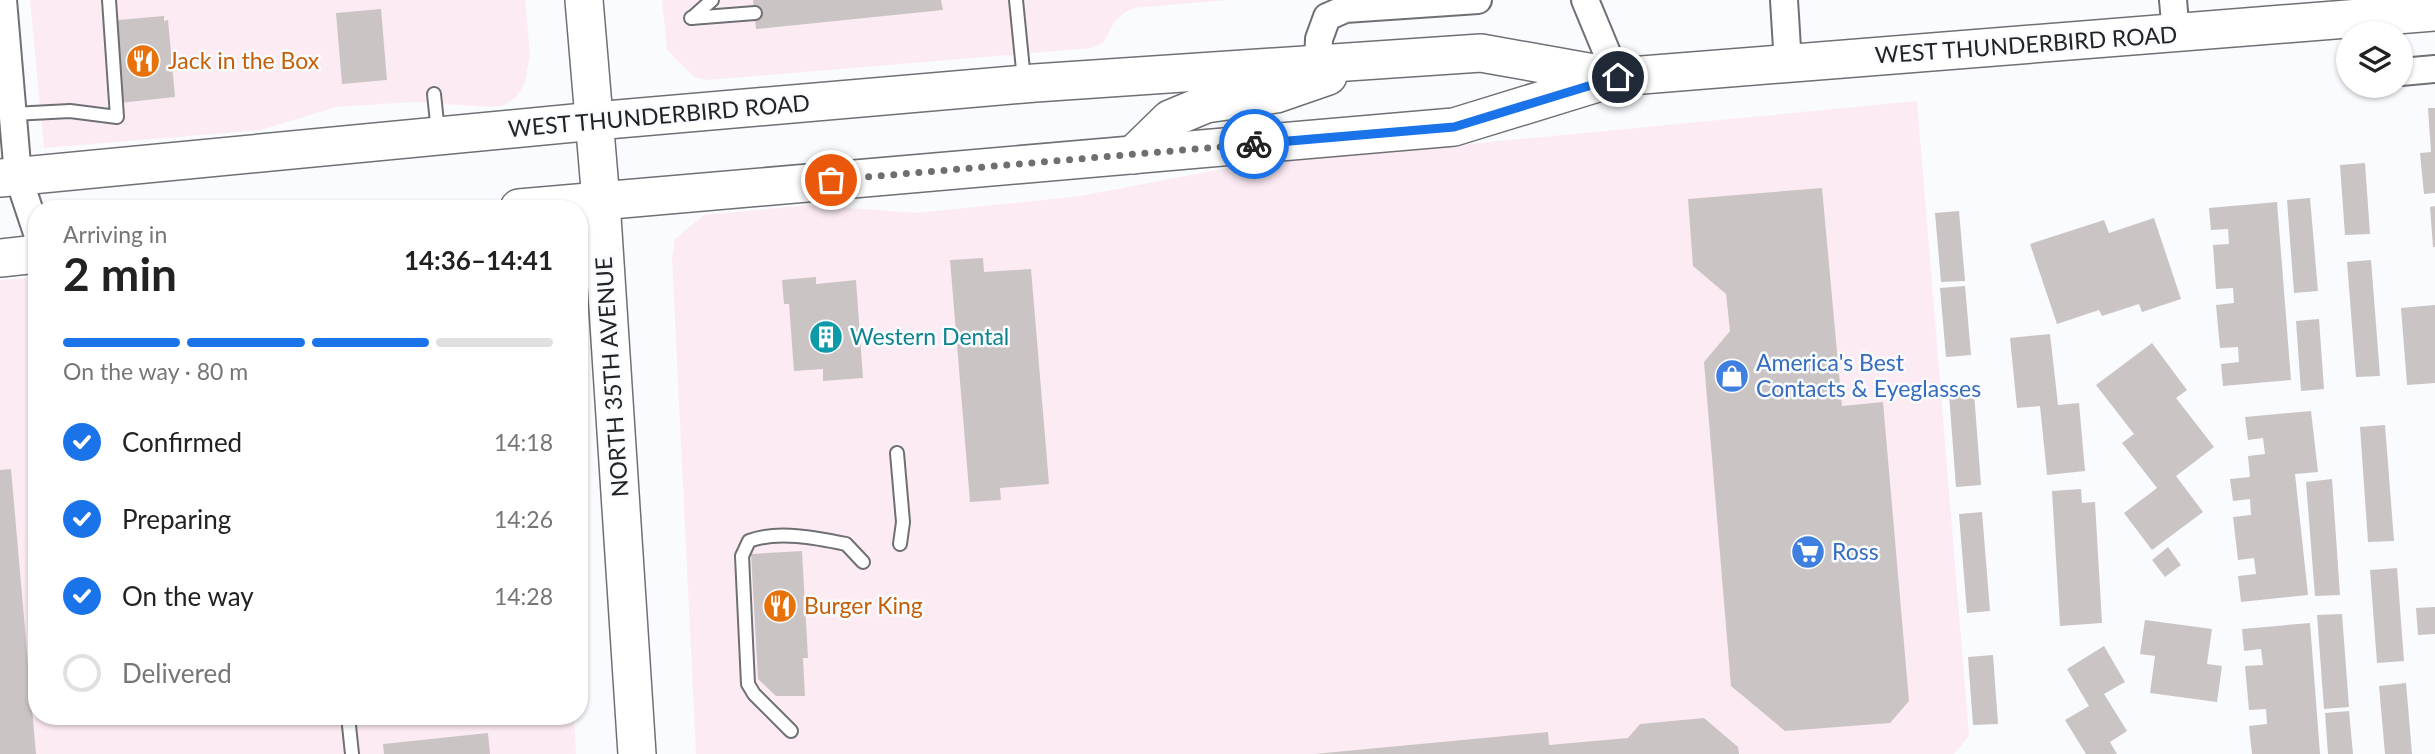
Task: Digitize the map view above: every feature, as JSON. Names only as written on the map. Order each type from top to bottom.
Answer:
[{"type":"main road","name":"NORTH 35TH AVENUE","points":[[584,0],[601,201],[637,754]]},
{"type":"main road","name":"WEST THUNDERBIRD ROAD","points":[[588,202],[1454,127],[1618,77],[1788,64],[2174,17],[2435,12]]},
{"type":"main road","name":"WEST THUNDERBIRD ROAD","points":[[9,177],[595,121],[1024,84],[1481,52],[1618,77]]},
{"type":"main road","points":[[1133,155],[1170,119],[1206,104],[1276,94],[1373,60]]},
{"type":"main road","points":[[0,258],[28,255]]},
{"type":"street","points":[[3,0],[13,114],[9,177],[28,215]]},
{"type":"street","points":[[1318,63],[1319,38],[1327,17],[1345,9],[1478,0]]},
{"type":"street","points":[[1585,0],[1618,77]]},
{"type":"street","points":[[1784,0],[1788,64]]},
{"type":"street","points":[[2413,71],[2435,69]]},
{"type":"lane","points":[[13,114],[70,111],[117,117],[107,6],[109,0]]},
{"type":"lane","points":[[691,0],[691,18]]},
{"type":"lane","points":[[691,18],[712,0]]},
{"type":"lane","points":[[1016,0],[1024,84]]},
{"type":"lane","points":[[691,18],[755,13]]},
{"type":"lane","points":[[434,94],[438,136]]},
{"type":"lane","points":[[897,453],[903,522],[900,544]]},
{"type":"lane","points":[[791,731],[754,694],[748,684],[742,556],[749,541],[761,536],[784,536],[846,544],[863,562]]},
{"type":"lane","points":[[349,725],[352,754]]},
{"type":"shaded area","points":[[30,0],[525,0],[530,54],[525,83],[517,96],[505,105],[492,107],[413,102],[336,107],[261,130],[44,148]]},
{"type":"shaded area","points":[[662,0],[1227,0],[1135,8],[1115,21],[1103,43],[1092,48],[708,80],[694,77],[667,50]]},
{"type":"shaded area","points":[[1917,101],[1969,736],[1954,754],[696,754],[672,258],[675,239],[704,215],[810,205],[917,213],[1080,196],[1239,166]]},
{"type":"shaded area","points":[[28,278],[28,725],[574,725],[576,754],[0,754],[0,280]]},
{"type":"building","points":[[753,0],[941,0],[943,10],[756,29]]},
{"type":"building","points":[[381,9],[387,80],[342,84],[336,13]]},
{"type":"building","name":"Jack in the Box","points":[[164,16],[164,21],[168,20],[175,97],[119,103],[111,26],[118,25],[118,20]]},
{"type":"building","points":[[2428,108],[2435,108],[2435,193],[2424,194],[2420,153],[2431,152]]},
{"type":"building","points":[[2365,163],[2370,234],[2345,235],[2340,165]]},
{"type":"building","name":"Ross","points":[[1822,188],[1842,406],[1883,402],[1909,701],[1890,723],[1785,731],[1731,686],[1704,362],[1730,331],[1726,294],[1693,266],[1688,199]]},
{"type":"building","points":[[2310,198],[2318,291],[2294,293],[2287,200]]},
{"type":"building","points":[[2277,202],[2291,380],[2223,386],[2221,364],[2239,362],[2238,347],[2220,348],[2216,305],[2234,303],[2233,288],[2216,289],[2213,245],[2229,244],[2228,229],[2211,230],[2209,208]]},
{"type":"building","points":[[2435,206],[2435,247],[2433,247],[2430,207]]},
{"type":"building","points":[[1959,211],[1965,281],[1941,282],[1935,213]]},
{"type":"building","points":[[2154,218],[2181,299],[2142,312],[2139,304],[2102,316],[2099,310],[2057,324],[2030,244],[2104,220],[2109,233]]},
{"type":"building","points":[[983,258],[984,272],[1031,269],[1049,484],[1000,488],[1001,500],[970,502],[950,260]]},
{"type":"building","points":[[2371,260],[2380,376],[2356,377],[2347,262]]},
{"type":"building","name":"Western Dental","points":[[816,277],[816,284],[856,280],[863,378],[823,381],[823,369],[794,371],[789,304],[784,304],[782,280]]},
{"type":"building","points":[[1965,286],[1971,355],[1946,357],[1940,288]]},
{"type":"building","points":[[2435,305],[2435,383],[2407,385],[2401,308]]},
{"type":"building","points":[[2319,319],[2324,389],[2301,391],[2296,321]]},
{"type":"building","points":[[2050,334],[2058,405],[2079,403],[2085,471],[2047,475],[2040,406],[2017,408],[2010,338]]},
{"type":"building","points":[[2152,343],[2187,390],[2176,398],[2214,447],[2176,476],[2203,512],[2152,550],[2124,513],[2157,488],[2122,443],[2134,434],[2096,385]]},
{"type":"building","points":[[1974,393],[1981,485],[1956,487],[1949,394]]},
{"type":"building","points":[[2311,411],[2318,472],[2295,474],[2308,595],[2241,602],[2238,576],[2256,574],[2254,558],[2238,560],[2233,517],[2251,515],[2250,499],[2233,501],[2230,479],[2250,477],[2248,456],[2265,454],[2263,438],[2248,440],[2245,417]]},
{"type":"building","points":[[2385,425],[2394,541],[2368,542],[2360,427]]},
{"type":"building","points":[[11,469],[28,663],[28,725],[33,725],[36,754],[0,754],[0,470]]},
{"type":"building","points":[[2332,479],[2340,595],[2315,596],[2306,482]]},
{"type":"building","points":[[2081,489],[2082,503],[2095,502],[2102,623],[2060,626],[2052,491]]},
{"type":"building","points":[[1982,512],[1990,611],[1967,613],[1959,514]]},
{"type":"building","points":[[2168,547],[2181,565],[2165,577],[2152,560]]},
{"type":"building","name":"Burger King","points":[[802,551],[808,658],[803,658],[805,696],[776,696],[758,679],[751,554]]},
{"type":"building","points":[[2397,568],[2404,661],[2377,663],[2370,570]]},
{"type":"building","points":[[2435,607],[2435,634],[2418,635],[2416,608]]},
{"type":"building","points":[[2342,614],[2349,707],[2324,709],[2317,615]]},
{"type":"building","points":[[2145,620],[2212,629],[2207,664],[2222,666],[2217,702],[2150,693],[2155,656],[2140,654]]},
{"type":"building","points":[[2310,623],[2320,754],[2252,754],[2249,726],[2267,724],[2266,709],[2249,710],[2245,666],[2263,665],[2261,649],[2244,651],[2242,629]]},
{"type":"building","points":[[2104,646],[2125,682],[2104,694],[2127,731],[2110,742],[2117,754],[2086,754],[2065,720],[2089,706],[2067,669]]},
{"type":"building","points":[[1993,655],[1998,724],[1973,725],[1968,657]]},
{"type":"building","points":[[2406,683],[2412,754],[2385,754],[2379,686]]},
{"type":"building","points":[[2349,711],[2353,754],[2328,754],[2325,713]]},
{"type":"building","points":[[1704,718],[1738,747],[1739,754],[1314,754],[1548,732],[1549,745],[1628,738],[1640,724]]},
{"type":"building","points":[[488,733],[490,754],[384,754],[383,744]]},
{"type":"way so far","points":[[831,180],[1254,144]]},
{"type":"place","name":"Jack in the Box","points":[[143,61]]},
{"type":"place","name":"Western Dental","points":[[826,337]]},
{"type":"place","name":"America's Best Contacts & Eyeglasses","points":[[1732,376]]},
{"type":"place","name":"Ross","points":[[1808,552]]},
{"type":"place","name":"Burger King","points":[[780,606]]},
{"type":"route","points":[[1254,144],[1454,127],[1618,77]]}]
